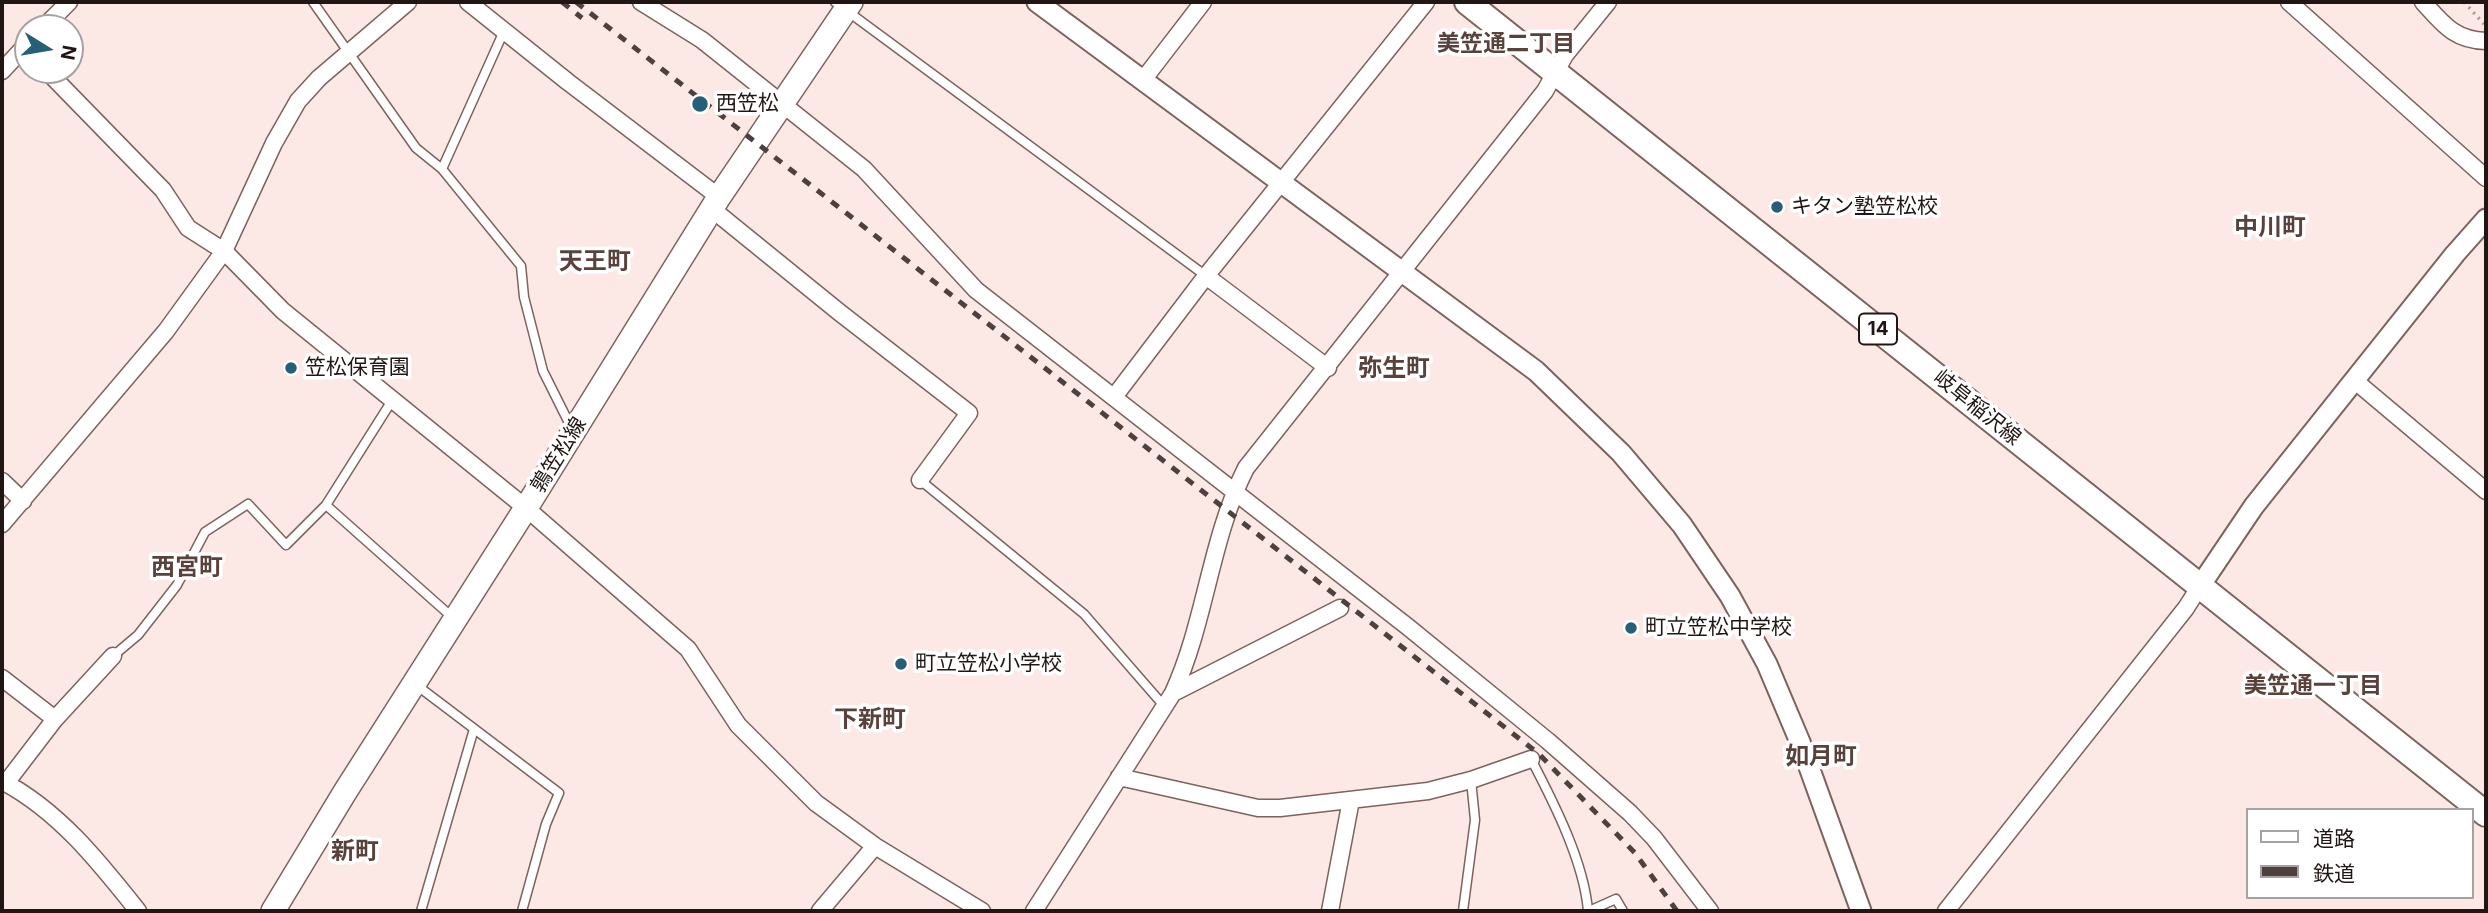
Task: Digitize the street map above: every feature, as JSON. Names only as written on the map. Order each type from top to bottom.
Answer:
[{"type":"main road","name":"岐阜稲沢線","points":[[1467,2],[2486,814]]},
{"type":"main road","name":"鶉笠松線","points":[[273,911],[715,203],[783,104],[844,4]]},
{"type":"street","points":[[2,524],[166,331],[224,251],[274,143],[298,101],[319,78],[408,2]]},
{"type":"street","points":[[468,2],[969,413],[920,480]]},
{"type":"street","points":[[641,2],[702,40],[864,169],[976,290],[1235,491],[1548,741],[1630,813],[1654,838],[1710,911]]},
{"type":"street","points":[[1037,2],[1535,371],[1621,453],[1682,525],[1730,596],[1767,664],[1800,742],[1861,911]]},
{"type":"street","points":[[1143,80],[1203,2]]},
{"type":"street","points":[[1114,397],[1206,276],[1426,2]]},
{"type":"street","points":[[1034,911],[1168,699],[1187,663],[1224,521],[1247,468],[1545,92],[1565,55],[1608,2]]},
{"type":"street","points":[[2289,2],[2486,178]]},
{"type":"street","points":[[2423,2],[2448,30],[2469,40],[2486,41]]},
{"type":"street","points":[[60,84],[163,190],[188,228],[224,251],[283,311],[526,508],[688,649],[738,725],[816,803],[874,846],[982,911]]},
{"type":"street","points":[[1946,911],[2186,608],[2254,506],[2486,219]]},
{"type":"street","points":[[1206,276],[1328,368]]},
{"type":"street","points":[[2354,380],[2486,491]]},
{"type":"street","points":[[2,481],[23,501]]},
{"type":"street","points":[[1168,699],[1340,608]]},
{"type":"street","points":[[113,656],[55,719],[4,782],[56,817],[99,862],[138,911]]},
{"type":"street","points":[[2,678],[55,719]]},
{"type":"street","points":[[1119,777],[1258,808],[1280,808],[1428,791],[1471,780],[1531,759]]},
{"type":"street","points":[[1330,911],[1351,800]]},
{"type":"street","points":[[820,911],[874,846]]},
{"type":"lane","points":[[313,2],[416,148],[442,169],[522,266],[524,297],[543,371],[574,432]]},
{"type":"lane","points":[[844,4],[1206,276]]},
{"type":"lane","points":[[442,169],[504,31]]},
{"type":"lane","points":[[113,656],[138,635],[177,585],[205,532],[248,504],[286,545],[326,505],[393,399]]},
{"type":"lane","points":[[920,480],[1084,614],[1168,699]]},
{"type":"lane","points":[[326,505],[455,620]]},
{"type":"lane","points":[[414,684],[559,793],[546,824],[522,911]]},
{"type":"lane","points":[[421,911],[474,729]]},
{"type":"lane","points":[[1531,759],[1555,806],[1586,891],[1589,911],[1616,899],[1623,911]]},
{"type":"lane","points":[[1463,911],[1475,820],[1471,780]]},
{"type":"path","points":[[2464,2],[2486,27]]},
{"type":"railway","points":[[562,2],[582,18]]},
{"type":"railway","points":[[576,2],[1539,754],[1635,853],[1677,911]]},
{"type":"place","name":"西笠松","points":[[700,104]]},
{"type":"place","name":"キタン塾笠松校","points":[[1777,207]]},
{"type":"place","name":"笠松保育園","points":[[291,368]]},
{"type":"place","name":"町立笠松中学校","points":[[1631,628]]},
{"type":"place","name":"町立笠松小学校","points":[[901,664]]},
{"type":"district","name":"美笠通二丁目","points":[[1506,44]]},
{"type":"district","name":"中川町","points":[[2270,228]]},
{"type":"district","name":"天王町","points":[[595,262]]},
{"type":"district","name":"弥生町","points":[[1394,369]]},
{"type":"district","name":"西宮町","points":[[187,568]]},
{"type":"district","name":"美笠通一丁目","points":[[2313,686]]},
{"type":"district","name":"下新町","points":[[870,720]]},
{"type":"district","name":"如月町","points":[[1821,757]]},
{"type":"district","name":"新町","points":[[355,852]]}]
